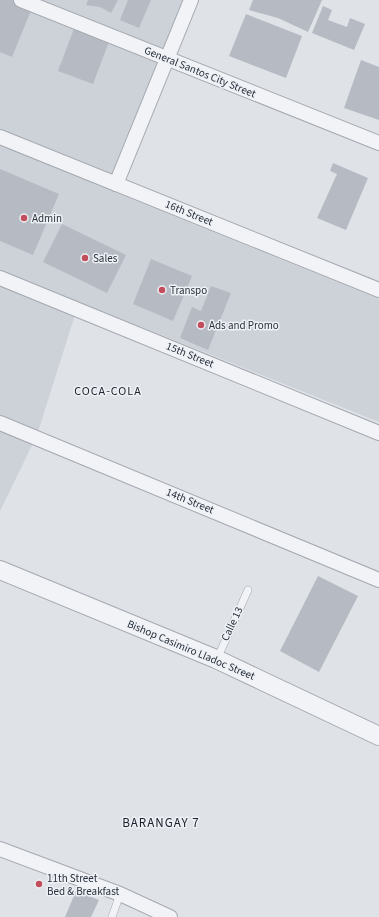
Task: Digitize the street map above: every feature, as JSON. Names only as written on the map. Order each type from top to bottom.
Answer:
[{"type":"street","name":"General Santos City Street","points":[[21,0],[379,143]]},
{"type":"street","points":[[116,184],[191,0]]},
{"type":"street","name":"16th Street","points":[[0,137],[379,290]]},
{"type":"street","name":"15th Street","points":[[0,278],[379,433]]},
{"type":"street","name":"14th Street","points":[[0,423],[379,580]]},
{"type":"street","name":"Bishop Casimiro Lladoc Street","points":[[0,570],[216,659],[379,736]]},
{"type":"street","points":[[0,849],[120,894],[170,917]]},
{"type":"lane","name":"Calle 13","points":[[216,659],[248,590]]},
{"type":"lane","points":[[112,917],[120,894]]},
{"type":"shaded area","points":[[0,0],[191,0],[114,192],[379,299],[379,422],[79,302],[37,435],[0,511]]},
{"type":"building","points":[[0,0],[12,0],[32,8],[12,57],[0,52]]},
{"type":"building","points":[[88,0],[118,0],[111,13],[100,7],[86,5]]},
{"type":"building","points":[[128,0],[151,0],[139,28],[120,20]]},
{"type":"building","points":[[253,0],[322,0],[308,32],[278,18],[249,10]]},
{"type":"building","points":[[323,6],[332,10],[328,20],[347,27],[350,18],[365,24],[354,50],[312,33]]},
{"type":"building","points":[[246,14],[302,36],[286,78],[229,56]]},
{"type":"building","points":[[75,26],[110,39],[93,84],[58,71]]},
{"type":"building","points":[[361,60],[379,67],[379,120],[344,108]]},
{"type":"building","points":[[333,163],[368,178],[346,230],[317,218],[337,174],[330,171]]},
{"type":"building","name":"Admin","points":[[0,169],[59,194],[33,255],[0,241]]},
{"type":"building","name":"Sales","points":[[62,224],[126,255],[107,293],[43,262]]},
{"type":"building","name":"Transpo","points":[[151,259],[192,276],[173,321],[133,304]]},
{"type":"building","name":"Ads and Promo","points":[[211,286],[231,293],[208,350],[180,338],[192,307],[201,311]]},
{"type":"building","points":[[318,576],[358,596],[319,672],[280,651]]},
{"type":"building","points":[[76,891],[99,900],[91,917],[65,917]]},
{"type":"place","name":"Admin","points":[[24,218]]},
{"type":"place","name":"Sales","points":[[85,258]]},
{"type":"place","name":"Transpo","points":[[162,290]]},
{"type":"place","name":"Ads and Promo","points":[[201,325]]},
{"type":"place","name":"11th Street Bed & Breakfast","points":[[39,884]]},
{"type":"district","name":"COCA-COLA","points":[[108,391]]},
{"type":"district","name":"BARANGAY 7","points":[[161,823]]}]
